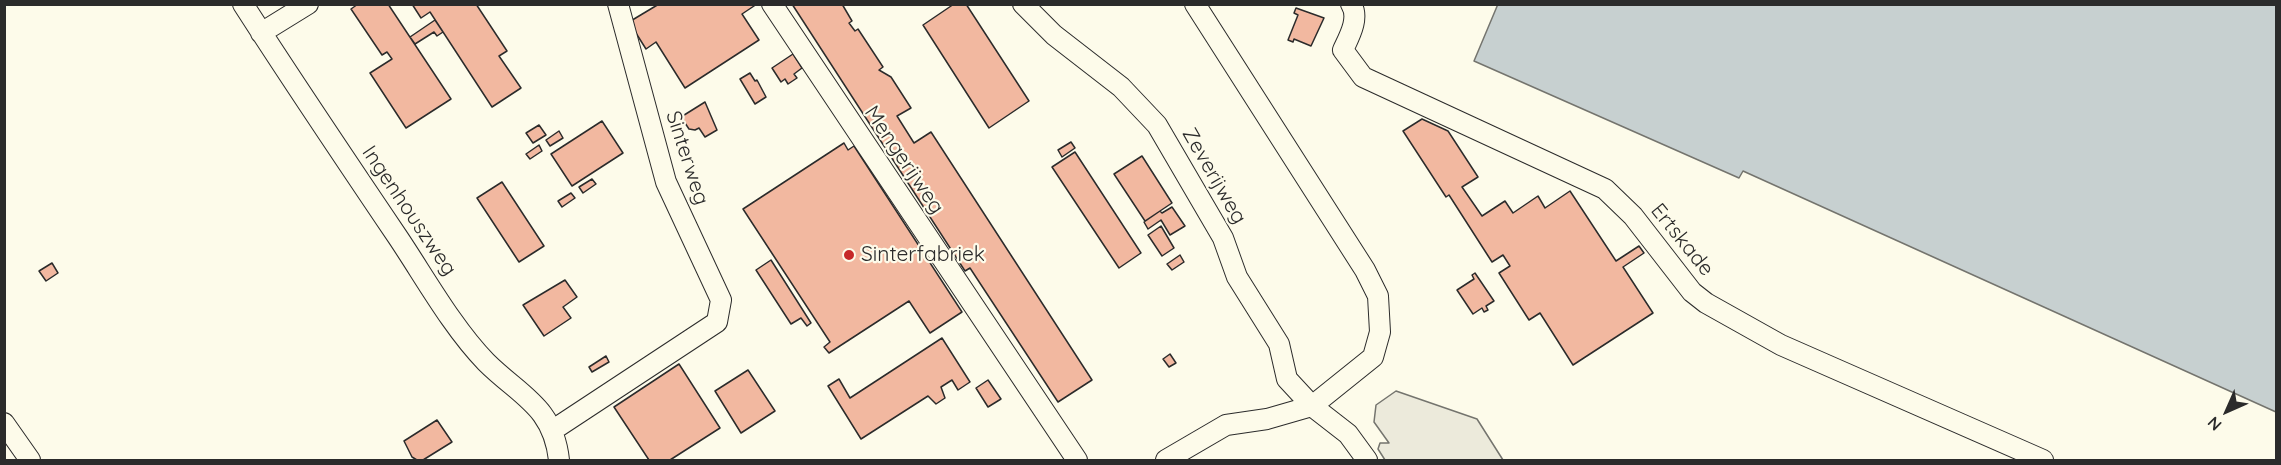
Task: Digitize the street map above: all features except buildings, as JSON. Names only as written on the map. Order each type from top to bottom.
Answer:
[{"type":"street","name":"Ingenhouszweg","points":[[243,4],[447,310],[486,361],[537,406],[553,430],[559,460]]},
{"type":"street","points":[[261,33],[308,4]]},
{"type":"street","name":"Sinterweg","points":[[553,430],[717,322],[721,300],[666,182],[618,4]]},
{"type":"street","name":"Mengerijweg","points":[[772,4],[1077,460]]},
{"type":"street","name":"Zeverijweg","points":[[1023,4],[1054,35],[1120,87],[1157,125],[1223,238],[1237,277],[1279,344],[1287,379],[1312,406],[1348,434],[1366,460]]},
{"type":"street","points":[[1166,460],[1226,425],[1267,419],[1312,406],[1373,357],[1380,332],[1378,296],[1365,270],[1195,4]]},
{"type":"street","name":"Ertskade","points":[[1351,4],[1355,9],[1352,31],[1343,50],[1363,77],[1605,189],[1633,216],[1692,292],[1706,303],[1781,345],[2043,460]]},
{"type":"street","points":[[4,423],[30,460]]},
{"type":"shaded area","points":[[1498,4],[2276,5],[2276,412],[1743,171],[1739,178],[1474,61]]},
{"type":"shaded area","points":[[1396,391],[1477,419],[1503,460],[1385,460],[1378,449],[1380,443],[1389,443],[1374,422],[1376,405]]},
{"type":"place","name":"Sinterfabriek","points":[[849,255]]}]
